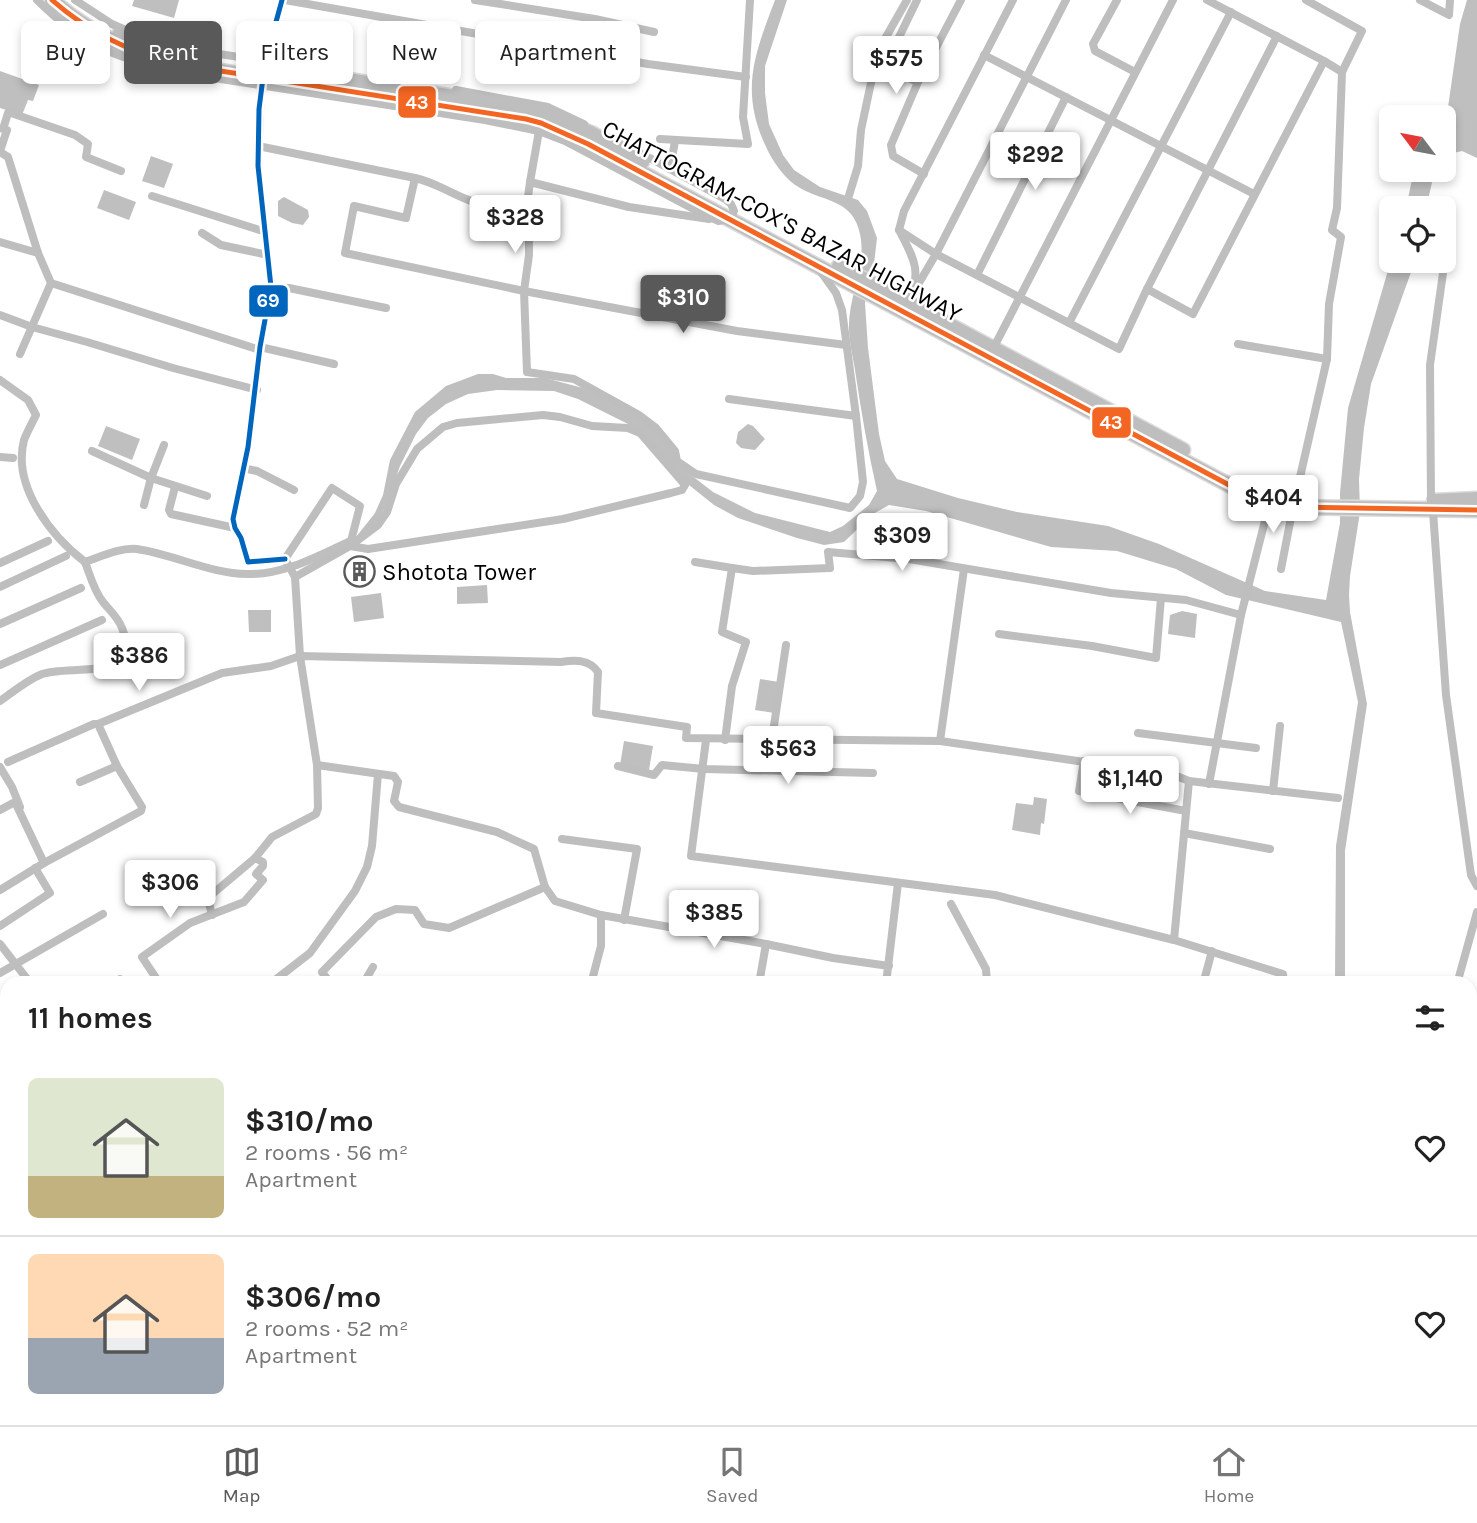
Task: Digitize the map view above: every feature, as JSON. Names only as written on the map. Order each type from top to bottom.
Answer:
[{"type":"highway","name":"CHATTOGRAM-COX'S BAZAR HIGHWAY","points":[[51,0],[93,31],[145,56],[176,64],[526,119],[541,123],[596,153],[630,158]]},
{"type":"highway","name":"CHATTOGRAM-COX'S BAZAR HIGHWAY","points":[[65,0],[80,13],[125,38],[178,55],[343,78],[535,110],[568,122],[727,217],[812,262],[832,267]]},
{"type":"highway","name":"CHATTOGRAM-COX'S BAZAR HIGHWAY","points":[[727,217],[832,267],[1105,414],[1236,479],[1294,503]]},
{"type":"highway","name":"CHATTOGRAM-COX'S BAZAR HIGHWAY","points":[[889,298],[912,297],[1105,414],[1231,486],[1270,501],[1449,506],[1477,510]]},
{"type":"highway","name":"CHATTOGRAM-COX'S BAZAR HIGHWAY","points":[[1449,506],[1477,499]]},
{"type":"street","points":[[37,0],[75,33],[126,59],[182,73],[236,80]]},
{"type":"street","points":[[75,0],[112,24],[156,42],[177,48],[236,57]]},
{"type":"street","points":[[277,21],[284,0],[648,64],[746,78]]},
{"type":"street","points":[[475,0],[595,19],[654,32]]},
{"type":"street","points":[[660,139],[748,144],[743,117],[750,0]]},
{"type":"street","points":[[917,0],[887,62],[890,70],[918,82]]},
{"type":"street","points":[[924,174],[893,156],[890,150],[918,82],[961,0]]},
{"type":"street","points":[[912,297],[916,262],[899,230],[904,211],[1013,0]]},
{"type":"street","points":[[912,297],[1066,0]]},
{"type":"street","points":[[1117,0],[1093,44],[1096,51],[1135,72]]},
{"type":"street","points":[[994,347],[1173,0]]},
{"type":"street","points":[[1207,0],[1342,72]]},
{"type":"street","points":[[1281,569],[1327,359],[1329,304],[1341,237],[1332,230],[1337,208],[1342,72],[1362,31],[1306,0]]},
{"type":"street","points":[[1420,0],[1449,15],[1450,0]]},
{"type":"street","points":[[1069,323],[1231,12]]},
{"type":"street","points":[[899,230],[936,254],[1119,349],[1277,36]]},
{"type":"street","points":[[984,55],[1254,194]]},
{"type":"street","points":[[1147,289],[1193,314],[1324,61]]},
{"type":"street","points":[[353,75],[548,107],[569,116],[630,158],[727,217]]},
{"type":"street","points":[[261,84],[258,166],[271,287],[260,348],[257,390],[234,510],[235,528],[242,538],[247,562],[285,559]]},
{"type":"street","points":[[267,84],[539,131],[596,153]]},
{"type":"street","points":[[977,275],[1066,97]]},
{"type":"street","points":[[20,354],[51,283],[38,253],[8,157],[0,152],[7,130],[3,129],[8,113],[75,135],[89,144],[86,157],[121,171]]},
{"type":"street","points":[[525,219],[539,131]]},
{"type":"street","points":[[670,169],[675,141]]},
{"type":"street","points":[[258,146],[430,181],[467,200],[518,215],[529,221],[530,255],[524,291],[527,372],[574,379],[639,415],[656,428],[675,452],[677,461],[695,474],[850,508],[860,496],[863,482],[842,310],[836,293],[812,262]]},
{"type":"street","points":[[630,158],[670,169],[725,199],[731,204],[727,217]]},
{"type":"street","points":[[415,178],[404,219],[354,206],[345,254],[737,331],[846,345]]},
{"type":"street","points":[[530,182],[629,207],[727,217]]},
{"type":"street","points":[[152,196],[267,232]]},
{"type":"street","points":[[202,233],[221,245],[268,255]]},
{"type":"street","points":[[0,242],[38,253]]},
{"type":"street","points":[[1443,273],[1430,365],[1432,506],[1446,695],[1471,875],[1477,886]]},
{"type":"street","points":[[51,283],[260,348],[334,364]]},
{"type":"street","points":[[271,287],[289,288],[386,308]]},
{"type":"street","points":[[0,316],[173,369],[257,390]]},
{"type":"street","points":[[1238,344],[1327,359]]},
{"type":"street","points":[[729,398],[856,416]]},
{"type":"street","points":[[295,578],[351,546],[378,524],[387,512],[396,484],[417,449],[443,427],[457,423],[543,415],[592,426],[628,428],[646,438],[685,487],[671,493],[563,519],[368,549],[351,546]]},
{"type":"street","points":[[144,505],[164,445]]},
{"type":"street","points":[[92,451],[151,478],[207,496]]},
{"type":"street","points":[[0,457],[13,458]]},
{"type":"street","points":[[243,468],[257,471],[294,491]]},
{"type":"street","points":[[175,487],[169,510],[171,514],[235,528]]},
{"type":"street","points":[[285,559],[332,488],[360,506],[360,514],[354,522],[351,546]]},
{"type":"street","points":[[1209,784],[1241,615],[1270,501]]},
{"type":"street","points":[[0,563],[48,541]]},
{"type":"street","points":[[695,562],[753,571],[830,568],[828,552],[909,559],[1111,593],[1186,600],[1241,615]]},
{"type":"street","points":[[0,587],[66,556]]},
{"type":"street","points":[[212,915],[208,899],[210,895],[255,858],[272,837],[316,814],[318,808],[317,765],[300,656],[295,578],[285,559]]},
{"type":"street","points":[[725,740],[732,686],[746,642],[722,632],[732,568]]},
{"type":"street","points":[[940,741],[964,569]]},
{"type":"street","points":[[0,624],[81,588]]},
{"type":"street","points":[[999,634],[1092,646],[1156,658],[1161,598]]},
{"type":"street","points":[[0,665],[102,620]]},
{"type":"street","points":[[772,739],[786,645]]},
{"type":"street","points":[[8,762],[222,673],[271,666],[300,656],[561,662],[580,660],[596,667],[598,672],[596,713],[687,727],[686,738],[940,741],[1084,761],[1209,784],[1338,798]]},
{"type":"street","points":[[0,890],[40,865],[141,811],[142,807],[117,766],[98,724]]},
{"type":"street","points":[[1273,791],[1280,726]]},
{"type":"street","points":[[1138,733],[1256,748]]},
{"type":"street","points":[[706,740],[691,856],[995,895],[1174,940],[1283,976]]},
{"type":"street","points":[[1084,761],[1079,791],[1186,811]]},
{"type":"street","points":[[317,765],[397,778],[394,801],[399,807],[497,832],[534,849],[545,887],[555,901],[624,920],[889,966]]},
{"type":"street","points":[[618,766],[654,775],[662,765],[704,769],[873,774]]},
{"type":"street","points":[[80,782],[117,766]]},
{"type":"street","points":[[280,976],[310,953],[355,891],[367,867],[372,846],[378,774]]},
{"type":"street","points":[[1174,940],[1189,781]]},
{"type":"street","points":[[0,810],[16,804],[50,893],[0,926]]},
{"type":"street","points":[[1184,833],[1270,849]]},
{"type":"street","points":[[562,839],[637,849],[624,920]]},
{"type":"street","points":[[155,976],[142,957],[190,923],[244,902],[262,882],[256,874],[264,865],[255,858]]},
{"type":"street","points":[[887,976],[898,883]]},
{"type":"street","points":[[325,976],[322,972],[376,917],[396,909],[415,910],[424,923],[449,928],[545,887]]},
{"type":"street","points":[[1459,976],[1477,912]]},
{"type":"street","points":[[0,973],[103,914]]},
{"type":"street","points":[[593,976],[601,946],[600,915]]},
{"type":"street","points":[[0,944],[26,976]]},
{"type":"street","points":[[760,976],[766,944]]},
{"type":"street","points":[[1466,948],[1477,951]]},
{"type":"street","points":[[1205,976],[1212,951]]},
{"type":"street","points":[[368,976],[373,967]]},
{"type":"shaded area","points":[[134,0],[179,0],[174,18],[132,6]]},
{"type":"shaded area","points":[[775,0],[787,0],[765,66],[769,124],[783,155],[794,170],[820,187],[858,200],[867,211],[877,238],[865,303],[868,348],[879,434],[885,461],[897,479],[958,498],[1017,512],[1108,526],[1159,544],[1265,591],[1326,600],[1340,523],[1348,408],[1387,273],[1411,273],[1371,384],[1359,479],[1360,512],[1349,595],[1367,704],[1345,851],[1345,976],[1335,976],[1336,846],[1358,702],[1341,622],[1226,595],[1176,569],[1117,551],[1051,547],[926,511],[889,505],[873,514],[844,542],[824,545],[797,538],[738,518],[714,505],[679,477],[632,426],[578,399],[554,391],[497,390],[468,394],[446,404],[428,418],[416,434],[379,519],[362,535],[356,537],[375,513],[383,495],[390,460],[415,412],[446,386],[478,374],[493,374],[506,378],[545,378],[583,388],[648,424],[691,475],[713,492],[755,513],[830,532],[843,526],[869,505],[877,491],[849,328],[861,257],[860,234],[851,214],[836,203],[800,188],[782,173],[769,153],[754,112],[752,76]]},
{"type":"shaded area","points":[[1467,0],[1477,0],[1477,158],[1462,151],[1456,152],[1456,105],[1448,105],[1460,24]]},
{"type":"shaded area","points":[[0,71],[21,79],[21,84],[39,85],[33,101],[28,100],[22,115],[0,108]]},
{"type":"shaded area","points":[[151,156],[173,164],[164,188],[142,181]]},
{"type":"shaded area","points":[[1411,182],[1432,182],[1429,196],[1409,196]]},
{"type":"shaded area","points":[[104,190],[136,202],[129,220],[97,208]]},
{"type":"shaded area","points":[[284,197],[308,210],[309,217],[303,225],[278,216],[278,201]]},
{"type":"shaded area","points":[[748,424],[765,439],[755,450],[741,448],[736,443],[738,432]]},
{"type":"shaded area","points":[[106,426],[140,439],[132,460],[98,446]]},
{"type":"shaded area","points":[[487,585],[488,603],[457,604],[457,587]]},
{"type":"shaded area","points":[[381,593],[384,618],[354,622],[351,597]]},
{"type":"shaded area","points":[[248,610],[271,610],[271,632],[249,632]]},
{"type":"shaded area","points":[[1182,611],[1197,614],[1195,638],[1168,634],[1170,615]]},
{"type":"shaded area","points":[[760,679],[779,682],[774,713],[755,710]]},
{"type":"shaded area","points":[[624,741],[653,746],[649,770],[620,765]]},
{"type":"shaded area","points":[[1034,797],[1047,799],[1040,835],[1012,830],[1016,803],[1033,805]]},
{"type":"waterway","points":[[847,202],[858,166],[861,130],[876,59],[907,0]]},
{"type":"waterway","points":[[0,380],[28,400],[36,415],[24,440],[22,457],[29,492],[59,538],[85,562]]},
{"type":"waterway","points":[[85,562],[117,551],[137,549],[220,571],[260,574],[299,564],[348,542]]},
{"type":"waterway","points":[[0,701],[42,674],[100,668],[123,657],[126,645],[122,628],[97,593],[85,562]]},
{"type":"waterway","points":[[0,767],[20,807]]},
{"type":"waterway","points":[[951,904],[986,969],[986,976]]},
{"type":"transit line","name":"43","points":[[52,0],[80,22],[110,40],[176,64],[541,123],[588,144],[1253,496],[1293,507],[1477,510]]},
{"type":"transit line","name":"69","points":[[282,0],[265,62],[259,109],[258,166],[271,287],[260,347],[248,447],[233,519],[248,562],[285,559]]},
{"type":"place","name":"Shotota Tower","points":[[359,572]]}]
